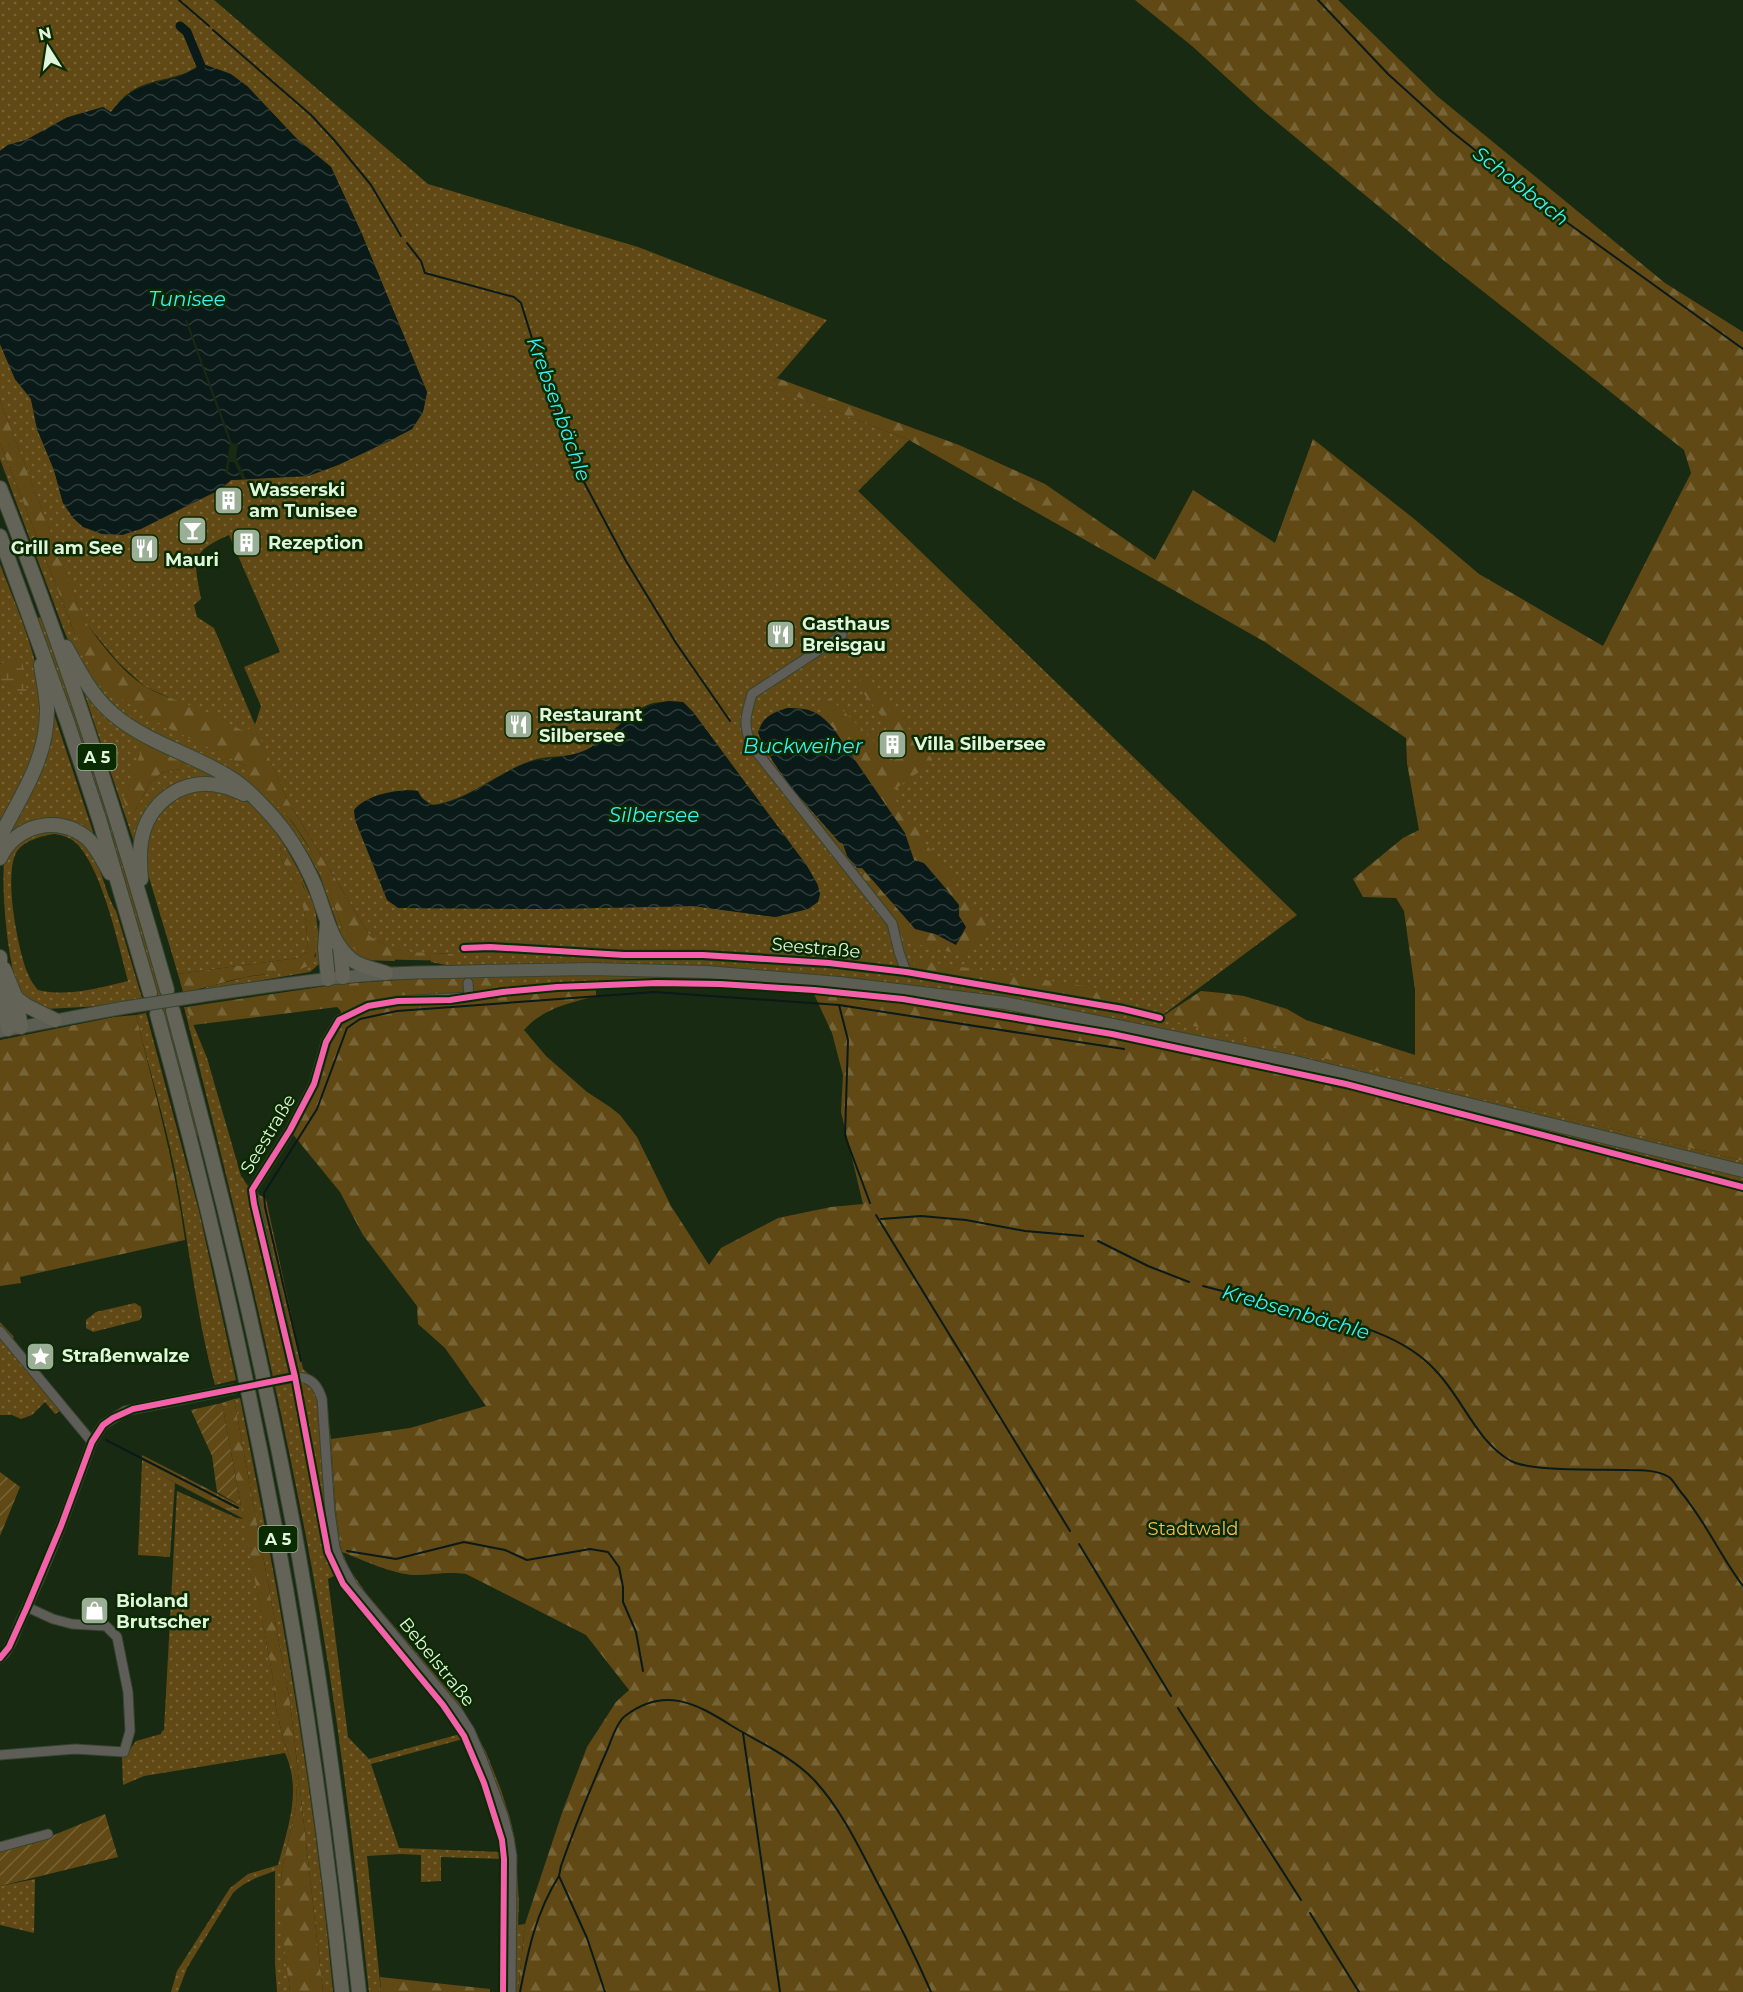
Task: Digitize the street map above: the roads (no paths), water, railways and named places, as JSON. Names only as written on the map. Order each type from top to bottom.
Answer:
[{"type":"highway","name":"A 5","points":[[0,488],[48,614],[95,752],[167,990]]},
{"type":"highway","name":"A 5","points":[[0,536],[39,642],[100,822],[150,993]]},
{"type":"highway","name":"A 5","points":[[48,614],[89,686],[113,714],[148,737],[231,778],[254,798]]},
{"type":"highway","points":[[0,837],[34,773],[43,745],[47,705],[39,642]]},
{"type":"highway","points":[[142,902],[141,842],[146,822],[163,800],[177,790],[196,784],[224,786],[254,798],[280,825],[300,855],[312,879],[327,921],[340,947],[350,959],[386,973]]},
{"type":"highway","name":"A 5","points":[[0,858],[13,840],[28,830],[45,825],[69,828],[91,842],[122,897]]},
{"type":"highway","points":[[327,921],[325,948],[328,979]]},
{"type":"highway","points":[[340,947],[343,977]]},
{"type":"highway","points":[[0,959],[16,998],[55,1020]]},
{"type":"highway","points":[[0,959],[1,989],[10,1029]]},
{"type":"highway","points":[[10,1029],[16,998]]},
{"type":"highway","name":"A 5","points":[[173,1011],[232,1236],[266,1388],[294,1531],[334,1781],[359,1992]]},
{"type":"highway","name":"A 5","points":[[157,1014],[208,1207],[267,1478],[316,1773],[332,1892],[342,1992]]},
{"type":"main road","points":[[10,1029],[200,996],[386,973],[591,969],[706,972],[839,983],[1005,1003],[1295,1062],[1743,1171]]},
{"type":"street","points":[[842,634],[752,693],[745,719],[746,733],[752,746],[892,923],[906,972]]},
{"type":"street","name":"Seestraße","points":[[464,948],[490,947],[624,955],[703,955],[829,963],[906,972],[1123,1009],[1160,1018]]},
{"type":"street","name":"Seestraße","points":[[295,1377],[252,1190],[290,1130],[314,1084],[326,1042],[339,1020],[368,1006],[398,1001],[469,997],[468,983]]},
{"type":"street","points":[[0,1331],[92,1442]]},
{"type":"street","points":[[275,1381],[295,1377]]},
{"type":"street","name":"Bebelstraße","points":[[295,1377],[304,1377],[313,1382],[322,1399],[335,1548],[344,1572],[353,1586],[458,1712],[471,1734],[496,1796],[506,1826],[512,1856],[512,1992]]},
{"type":"street","points":[[0,1658],[9,1647],[27,1607],[61,1526],[92,1442],[99,1430],[113,1418],[134,1408],[234,1389]]},
{"type":"street","points":[[80,1427],[99,1430]]},
{"type":"street","points":[[0,1755],[75,1749],[124,1752],[130,1731],[128,1692],[117,1637],[112,1630],[106,1626],[63,1622],[27,1607]]},
{"type":"street","points":[[0,1847],[48,1834]]},
{"type":"water","name":"Tunisee","points":[[206,65],[231,74],[247,86],[297,139],[331,167],[361,232],[427,392],[423,412],[412,429],[338,465],[308,476],[231,480],[220,489],[141,529],[122,535],[102,534],[83,527],[73,518],[63,503],[54,470],[37,429],[31,399],[15,379],[0,344],[0,151],[68,117],[103,107],[111,112],[135,90],[181,76]]},
{"type":"water","name":"Silbersee","points":[[668,701],[683,702],[693,712],[807,866],[818,886],[820,894],[818,902],[808,909],[776,917],[693,906],[548,909],[398,908],[387,900],[355,820],[354,810],[367,800],[383,794],[418,791],[429,804],[444,804],[527,763],[586,750],[642,710]]},
{"type":"water","name":"Buckweiher","points":[[787,708],[813,712],[833,728],[905,833],[914,860],[924,863],[959,905],[959,916],[966,927],[956,945],[935,934],[915,929],[862,868],[857,868],[847,856],[843,844],[783,777],[758,733],[768,716]]},
{"type":"waterway","name":"Krebsenbächle","points":[[179,0],[209,26]]},
{"type":"waterway","name":"Schobbach","points":[[1318,0],[1388,74],[1451,131],[1558,216],[1743,349]]},
{"type":"waterway","points":[[180,26],[187,32],[201,66]]},
{"type":"waterway","name":"Krebsenbächle","points":[[213,30],[311,115],[335,141],[371,185],[401,236]]},
{"type":"waterway","name":"Krebsenbächle","points":[[407,243],[421,261],[425,273],[514,297],[521,303],[544,377],[577,469],[626,561],[676,643],[730,721]]},
{"type":"waterway","points":[[301,1361],[265,1207],[264,1193],[317,1109],[347,1028],[360,1019],[397,1011],[654,992],[839,1005],[1124,1049]]},
{"type":"waterway","points":[[839,1005],[848,1040],[845,1136],[870,1203]]},
{"type":"waterway","points":[[876,1215],[1070,1531]]},
{"type":"waterway","name":"Krebsenbächle","points":[[881,1219],[921,1216],[966,1220],[1025,1231],[1083,1236]]},
{"type":"waterway","name":"Krebsenbächle","points":[[1098,1241],[1148,1266],[1189,1282]]},
{"type":"waterway","name":"Krebsenbächle","points":[[1203,1286],[1352,1324],[1371,1330],[1406,1347],[1436,1371],[1488,1442],[1511,1461],[1534,1467],[1649,1471],[1669,1477],[1697,1514],[1743,1586]]},
{"type":"waterway","points":[[106,1440],[238,1508]]},
{"type":"waterway","points":[[347,1551],[396,1559],[464,1542],[505,1550],[527,1560],[590,1549],[608,1552],[619,1567],[623,1602],[636,1632],[643,1671]]},
{"type":"waterway","points":[[1079,1544],[1171,1696]]},
{"type":"waterway","points":[[605,1992],[587,1938],[559,1876],[561,1866],[589,1792],[620,1722],[639,1707],[667,1700],[680,1701],[706,1711],[797,1765],[815,1781],[833,1803],[855,1840],[931,1992]]},
{"type":"waterway","points":[[1178,1708],[1301,1900]]},
{"type":"waterway","points":[[743,1733],[780,1992]]},
{"type":"waterway","points":[[520,1992],[539,1918],[559,1876]]},
{"type":"waterway","points":[[1310,1913],[1359,1992]]},
{"type":"tunnel","points":[[234,1389],[270,1382]]},
{"type":"place","name":"Wasserski am Tunisee","points":[[228,500]]},
{"type":"place","name":"Mauri","points":[[192,531]]},
{"type":"place","name":"Rezeption","points":[[247,543]]},
{"type":"place","name":"Grill am See","points":[[144,548]]},
{"type":"place","name":"Gasthaus Breisgau","points":[[781,634]]},
{"type":"place","name":"Restaurant Silbersee","points":[[518,725]]},
{"type":"place","name":"Villa Silbersee","points":[[893,744]]},
{"type":"place","name":"Straßenwalze","points":[[41,1356]]},
{"type":"place","name":"Bioland Brutscher","points":[[95,1611]]},
{"type":"park label","name":"Stadtwald","points":[[1193,1529]]}]
